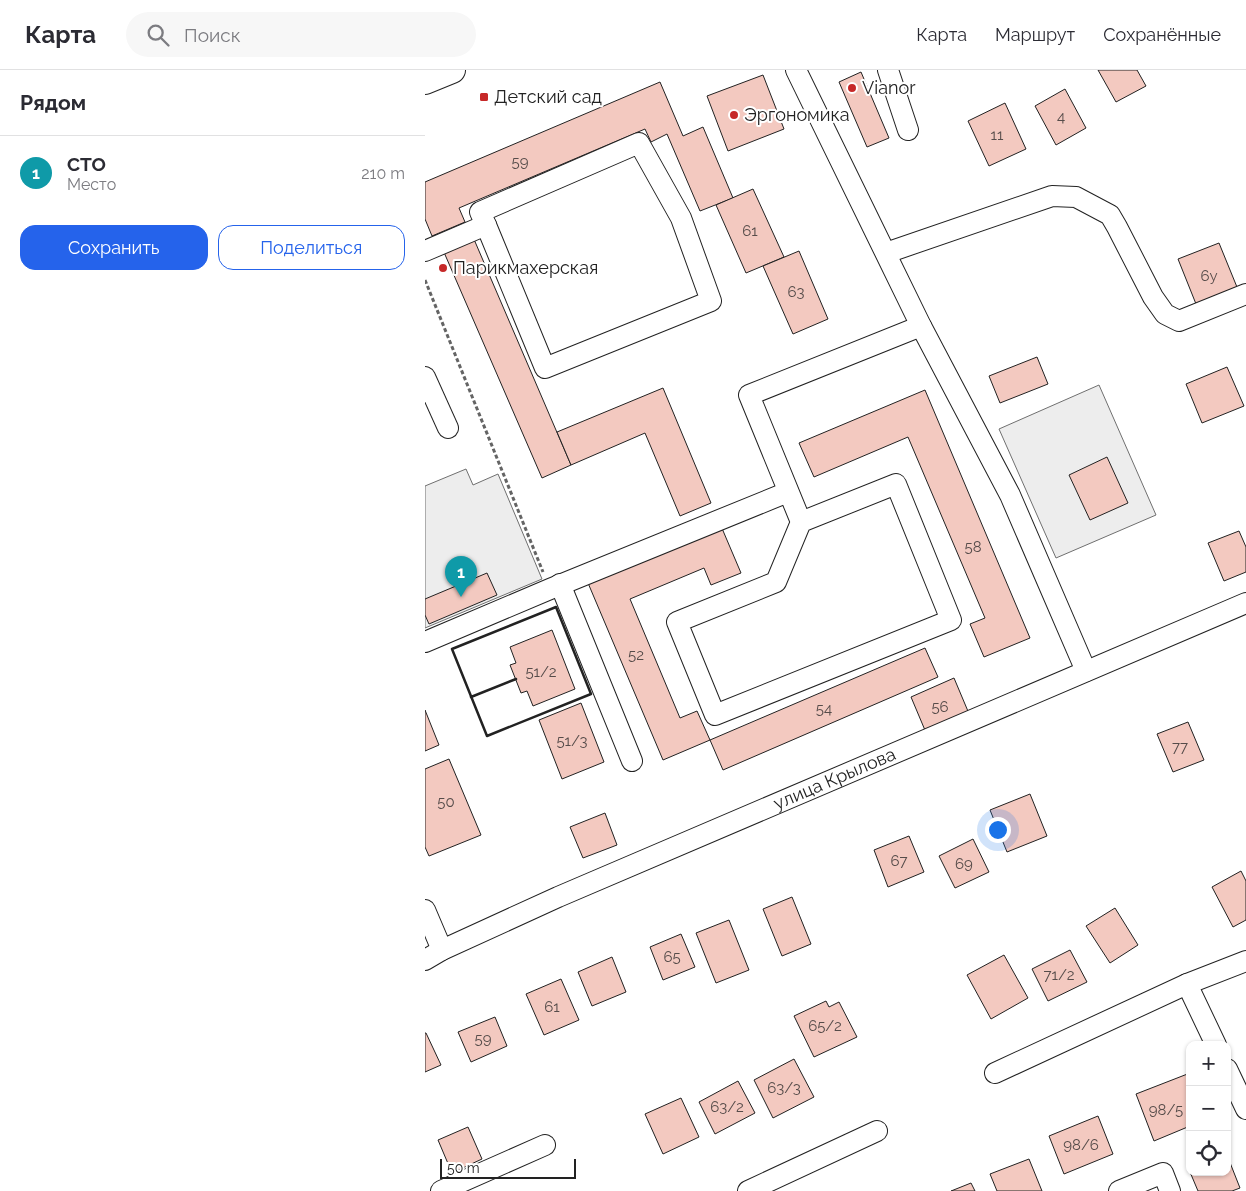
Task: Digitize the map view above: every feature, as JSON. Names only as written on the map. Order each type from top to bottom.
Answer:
[{"type":"main road","points":[[425,81],[452,70]]},
{"type":"street","points":[[796,70],[921,326],[1010,495],[1086,671]]},
{"type":"street","points":[[888,70],[908,130]]},
{"type":"street","points":[[639,143],[681,218],[711,301],[545,368],[486,225],[480,212],[639,143]]},
{"type":"street","points":[[886,253],[1052,196],[1075,197],[1110,215],[1153,297],[1165,314],[1179,321],[1246,294]]},
{"type":"street","points":[[425,250],[486,225]]},
{"type":"street","points":[[801,522],[896,484],[951,620],[715,715],[677,622],[776,582],[801,522],[749,394],[921,326]]},
{"type":"street","points":[[425,377],[448,428]]},
{"type":"street","points":[[425,642],[555,586],[788,492]]},
{"type":"street","points":[[555,586],[632,760]]},
{"type":"street","name":"улица Крылова","points":[[425,960],[442,950],[558,897],[1246,603]]},
{"type":"street","points":[[425,910],[442,950]]},
{"type":"street","points":[[995,1072],[1187,984],[1246,961]]},
{"type":"street","points":[[1187,984],[1214,1041]]},
{"type":"street","points":[[1231,1078],[1246,1110]]},
{"type":"street","points":[[748,1191],[877,1131]]},
{"type":"street","points":[[441,1191],[545,1145]]},
{"type":"street","points":[[1119,1191],[1163,1173],[1170,1191]]},
{"type":"path","points":[[425,280],[555,586]]},
{"type":"shaded area","points":[[1099,385],[1156,515],[1056,558],[999,429]]},
{"type":"shaded area","points":[[466,469],[473,485],[498,474],[542,579],[425,628],[425,486]]},
{"type":"building","points":[[1098,70],[1137,70],[1146,86],[1116,102]]},
{"type":"building","points":[[861,72],[889,138],[867,147],[839,82]]},
{"type":"building","points":[[763,75],[784,129],[728,151],[707,96]]},
{"type":"building","points":[[660,82],[683,136],[703,127],[733,198],[700,211],[667,134],[651,142],[645,129],[459,208],[465,222],[432,236],[425,219],[425,182]]},
{"type":"building","points":[[1065,89],[1086,128],[1056,145],[1035,106]]},
{"type":"building","points":[[1005,103],[1026,149],[989,166],[968,121]]},
{"type":"building","points":[[753,189],[784,257],[746,273],[716,205]]},
{"type":"building","points":[[473,237],[571,465],[542,478],[443,250]]},
{"type":"building","points":[[1219,243],[1239,292],[1198,309],[1178,259]]},
{"type":"building","points":[[799,251],[828,319],[793,334],[763,266]]},
{"type":"building","points":[[1037,357],[1048,384],[1000,403],[989,376]]},
{"type":"building","points":[[1227,367],[1244,406],[1202,423],[1186,384]]},
{"type":"building","points":[[663,388],[711,503],[680,516],[645,433],[571,465],[557,432]]},
{"type":"building","points":[[925,390],[1030,638],[984,657],[970,624],[985,618],[908,437],[814,477],[799,443]]},
{"type":"building","points":[[1107,457],[1128,503],[1090,520],[1069,475]]},
{"type":"building","points":[[721,526],[741,573],[711,585],[704,568],[630,599],[680,718],[697,711],[710,740],[663,760],[588,583]]},
{"type":"building","points":[[1239,531],[1246,547],[1246,572],[1224,581],[1208,543]]},
{"type":"building","points":[[487,573],[497,595],[429,624],[425,615],[425,599]]},
{"type":"building","points":[[552,630],[575,689],[533,706],[527,691],[521,693],[510,665],[516,663],[510,647]]},
{"type":"building","points":[[925,648],[938,677],[723,770],[710,740]]},
{"type":"building","points":[[954,678],[970,716],[927,735],[911,697]]},
{"type":"building","points":[[581,703],[604,762],[562,779],[539,720]]},
{"type":"building","points":[[425,710],[439,745],[425,751]]},
{"type":"building","points":[[1188,722],[1204,760],[1173,772],[1157,734]]},
{"type":"building","points":[[449,759],[481,835],[429,856],[425,847],[425,769]]},
{"type":"building","points":[[1030,794],[1047,836],[1007,852],[990,810]]},
{"type":"building","points":[[605,813],[617,845],[583,858],[570,827]]},
{"type":"building","points":[[909,836],[924,872],[888,887],[874,850]]},
{"type":"building","points":[[973,839],[989,872],[955,888],[939,856]]},
{"type":"building","points":[[1241,871],[1246,881],[1246,920],[1233,927],[1212,887]]},
{"type":"building","points":[[792,897],[811,944],[782,956],[763,909]]},
{"type":"building","points":[[1115,908],[1138,945],[1110,963],[1086,926]]},
{"type":"building","points":[[729,920],[749,970],[716,983],[696,933]]},
{"type":"building","points":[[681,934],[695,967],[663,980],[650,947]]},
{"type":"building","points":[[1070,950],[1087,982],[1048,1001],[1032,969]]},
{"type":"building","points":[[1004,955],[1028,998],[991,1019],[967,975]]},
{"type":"building","points":[[612,957],[626,992],[592,1006],[578,972]]},
{"type":"building","points":[[561,979],[579,1020],[544,1035],[526,994]]},
{"type":"building","points":[[826,1001],[829,1007],[839,1002],[857,1037],[814,1057],[794,1016]]},
{"type":"building","points":[[495,1017],[507,1046],[471,1062],[458,1032]]},
{"type":"building","points":[[425,1033],[441,1065],[425,1072]]},
{"type":"building","points":[[794,1059],[814,1097],[773,1118],[754,1080]]},
{"type":"building","points":[[1186,1075],[1186,1128],[1154,1141],[1136,1094]]},
{"type":"building","points":[[738,1081],[755,1113],[715,1134],[699,1102]]},
{"type":"building","points":[[681,1098],[699,1137],[663,1154],[645,1114]]},
{"type":"building","points":[[1098,1116],[1113,1154],[1064,1174],[1049,1136]]},
{"type":"building","points":[[468,1127],[482,1159],[452,1173],[438,1140]]},
{"type":"building","points":[[1029,1159],[1042,1191],[997,1191],[990,1174]]},
{"type":"building","points":[[1231,1165],[1240,1188],[1232,1191],[1198,1191],[1192,1176],[1231,1176]]},
{"type":"building","points":[[971,1183],[975,1191],[951,1191]]},
{"type":"wall","points":[[556,607],[591,694],[487,736],[452,649],[556,607]]},
{"type":"wall","points":[[471,697],[516,679]]},
{"type":"place","name":"Vianor","points":[[852,88]]},
{"type":"place","name":"Детский сад","points":[[484,97]]},
{"type":"place","name":"Эргономика","points":[[734,115]]},
{"type":"place","name":"Парикмахерская","points":[[443,268]]},
{"type":"place","name":"СТО","points":[[461,597]]}]
